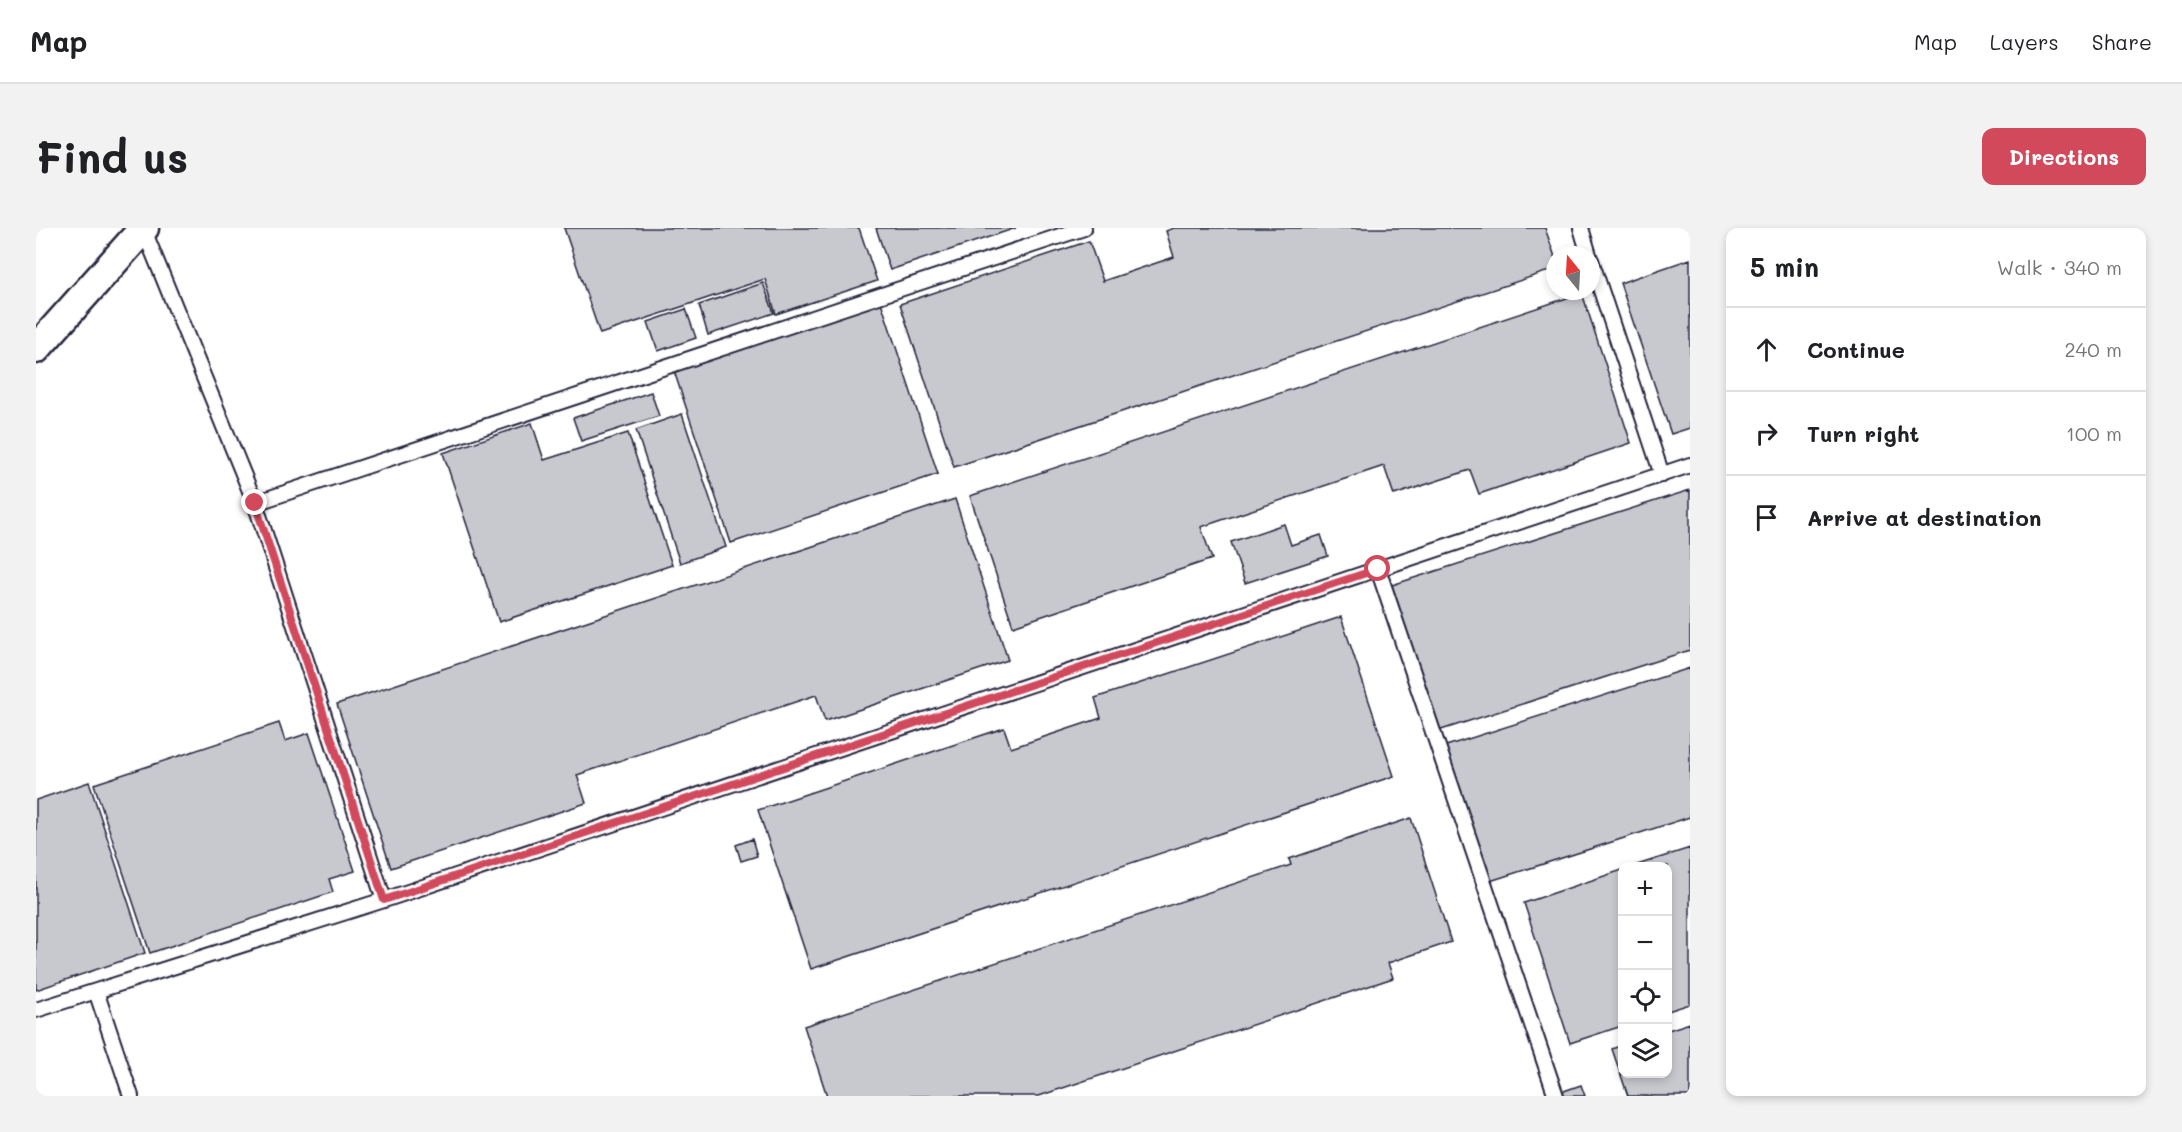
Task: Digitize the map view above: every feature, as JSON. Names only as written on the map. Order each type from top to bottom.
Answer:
[{"type":"street","points":[[36,349],[143,228]]},
{"type":"lane","points":[[143,228],[255,503],[384,900]]},
{"type":"lane","points":[[255,503],[1084,228]]},
{"type":"lane","points":[[1581,228],[1586,246]]},
{"type":"lane","points":[[1600,287],[1662,475]]},
{"type":"lane","points":[[36,1010],[384,900],[1690,465]]},
{"type":"lane","points":[[1378,569],[1556,1096]]},
{"type":"lane","points":[[96,991],[131,1096]]},
{"type":"building","points":[[564,228],[859,228],[877,281],[776,314],[765,279],[600,334]]},
{"type":"building","points":[[876,228],[1016,228],[890,270]]},
{"type":"building","points":[[1174,228],[1545,228],[1551,246],[1546,246],[1546,272],[954,467],[900,304],[1089,241],[1103,281],[1174,257],[1166,231]]},
{"type":"building","points":[[1690,259],[1690,428],[1671,434],[1620,283]]},
{"type":"building","points":[[763,283],[774,313],[708,335],[699,305]]},
{"type":"building","points":[[1561,300],[1584,300],[1631,443],[1479,494],[1470,470],[1394,495],[1384,466],[1201,527],[1212,559],[1013,626],[970,496]]},
{"type":"building","points":[[881,302],[938,474],[731,543],[674,371]]},
{"type":"building","points":[[686,309],[696,338],[658,351],[648,322]]},
{"type":"building","points":[[651,392],[659,416],[581,441],[573,418]]},
{"type":"building","points":[[682,414],[726,547],[680,563],[636,430]]},
{"type":"building","points":[[532,423],[544,460],[628,433],[672,565],[499,622],[443,453]]},
{"type":"building","points":[[1690,490],[1690,650],[1438,731],[1392,585]]},
{"type":"building","points":[[955,499],[1008,660],[825,721],[816,695],[577,775],[586,803],[391,868],[337,704]]},
{"type":"building","points":[[1284,524],[1291,545],[1321,535],[1328,556],[1245,583],[1231,542]]},
{"type":"building","points":[[1341,617],[1394,776],[811,969],[758,810],[1004,728],[1011,748],[1101,718],[1095,698]]},
{"type":"building","points":[[1690,668],[1690,817],[1490,881],[1446,746]]},
{"type":"building","points":[[279,723],[285,741],[309,733],[355,871],[329,879],[333,892],[150,953],[94,784]]},
{"type":"building","points":[[89,782],[145,953],[36,990],[36,800]]},
{"type":"building","points":[[1411,818],[1451,942],[1388,963],[1393,978],[1039,1096],[827,1096],[804,1026],[1291,865],[1289,859]]},
{"type":"building","points":[[752,839],[757,856],[741,861],[736,845]]},
{"type":"building","points":[[1690,848],[1690,1004],[1672,1010],[1672,862],[1646,862]]},
{"type":"building","points":[[1618,871],[1618,1027],[1570,1043],[1524,903]]},
{"type":"building","points":[[1690,1023],[1690,1096],[1628,1096],[1622,1078],[1672,1078],[1672,1029]]},
{"type":"building","points":[[1618,1047],[1618,1067],[1612,1049]]},
{"type":"building","points":[[1581,1085],[1585,1096],[1563,1096],[1561,1092]]},
{"type":"route","points":[[255,503],[384,900],[1378,569]]}]
